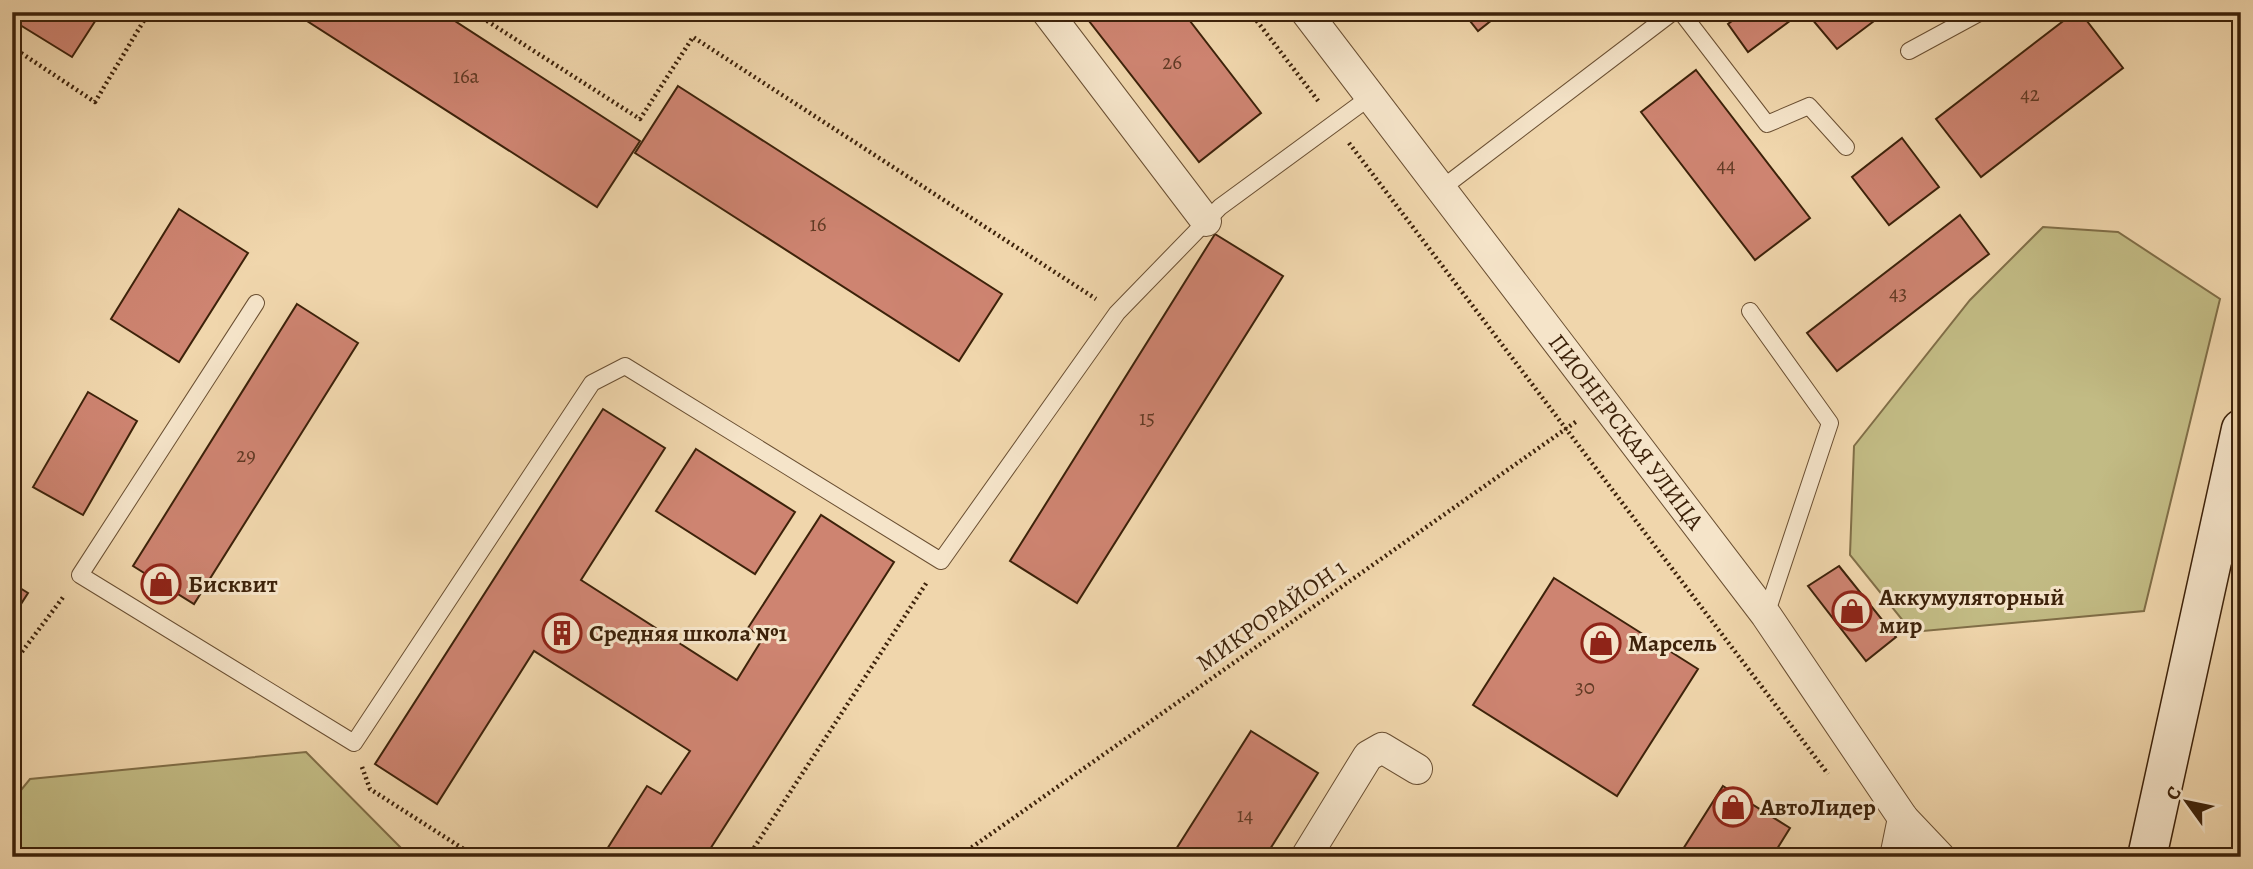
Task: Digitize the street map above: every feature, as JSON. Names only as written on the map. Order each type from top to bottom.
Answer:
[{"type":"street","points":[[1046,12],[1206,221]]},
{"type":"street","name":"ПИОНЕРСКАЯ УЛИЦА","points":[[1306,12],[1766,615],[1903,818],[1940,857]]},
{"type":"street","points":[[2147,857],[2227,555],[2241,429]]},
{"type":"street","points":[[1306,857],[1368,756],[1382,748],[1417,769]]},
{"type":"street","points":[[1895,857],[1903,818]]},
{"type":"lane","points":[[1441,189],[1672,12]]},
{"type":"lane","points":[[1681,12],[1767,124],[1809,106],[1846,147]]},
{"type":"lane","points":[[1909,51],[1981,12]]},
{"type":"lane","points":[[256,303],[80,575],[354,743],[592,383],[625,366],[941,561],[1117,313],[1220,207],[1370,97]]},
{"type":"lane","points":[[1749,311],[1830,423],[1766,615]]},
{"type":"path","points":[[12,47],[95,102],[149,12]]},
{"type":"path","points":[[473,12],[640,119],[693,37],[1117,313]]},
{"type":"path","points":[[1250,12],[1834,782]]},
{"type":"path","name":"МИКРОРАЙОН 1","points":[[958,857],[1603,402]]},
{"type":"path","points":[[748,857],[941,561]]},
{"type":"path","points":[[12,665],[80,575]]},
{"type":"path","points":[[354,743],[370,789],[476,857]]},
{"type":"shaded area","points":[[2043,227],[2118,232],[2220,299],[2144,611],[1912,632],[1850,555],[1854,446],[1970,300]]},
{"type":"shaded area","points":[[306,752],[410,857],[12,857],[12,801],[30,779]]},
{"type":"building","points":[[12,12],[101,12],[72,57],[12,20]]},
{"type":"building","points":[[293,12],[441,12],[640,141],[597,207]]},
{"type":"building","points":[[1082,12],[1183,12],[1261,113],[1199,162]]},
{"type":"building","points":[[1463,12],[1502,12],[1478,31]]},
{"type":"building","points":[[1744,12],[1802,12],[1748,52],[1728,24]]},
{"type":"building","points":[[1806,12],[1886,12],[1837,49]]},
{"type":"building","points":[[2075,12],[2080,12],[2123,68],[1981,177],[1936,119]]},
{"type":"building","points":[[1696,70],[1810,218],[1755,260],[1641,112]]},
{"type":"building","points":[[678,86],[1002,294],[959,361],[635,153]]},
{"type":"building","points":[[1902,138],[1939,187],[1889,225],[1852,177]]},
{"type":"building","points":[[179,209],[248,253],[179,362],[111,319]]},
{"type":"building","points":[[1960,215],[1989,254],[1837,371],[1807,333]]},
{"type":"building","points":[[1215,234],[1283,276],[1077,603],[1010,561]]},
{"type":"building","points":[[297,304],[358,343],[194,604],[133,566]]},
{"type":"building","points":[[88,392],[137,421],[83,515],[33,487]]},
{"type":"building","name":"Средняя школа №1","points":[[603,409],[665,448],[581,580],[737,680],[763,638],[748,628],[821,515],[894,562],[705,857],[602,857],[647,786],[661,794],[690,751],[534,651],[437,804],[375,764]]},
{"type":"building","points":[[696,449],[795,512],[755,574],[656,511]]},
{"type":"building","name":"Аккумуляторный мир","points":[[1839,566],[1896,637],[1866,661],[1808,586]]},
{"type":"building","points":[[1554,578],[1698,669],[1617,796],[1473,705]]},
{"type":"building","points":[[12,583],[28,593],[12,618]]},
{"type":"building","points":[[1251,731],[1318,773],[1265,857],[1171,857]]},
{"type":"building","name":"АвтоЛидер","points":[[1723,786],[1790,828],[1772,857],[1678,857]]},
{"type":"place","name":"Бисквит","points":[[161,584]]},
{"type":"place","name":"Аккумуляторный мир","points":[[1852,611]]},
{"type":"place","name":"Средняя школа №1","points":[[562,633]]},
{"type":"place","name":"Марсель","points":[[1601,643]]},
{"type":"place","name":"АвтоЛидер","points":[[1733,807]]}]
